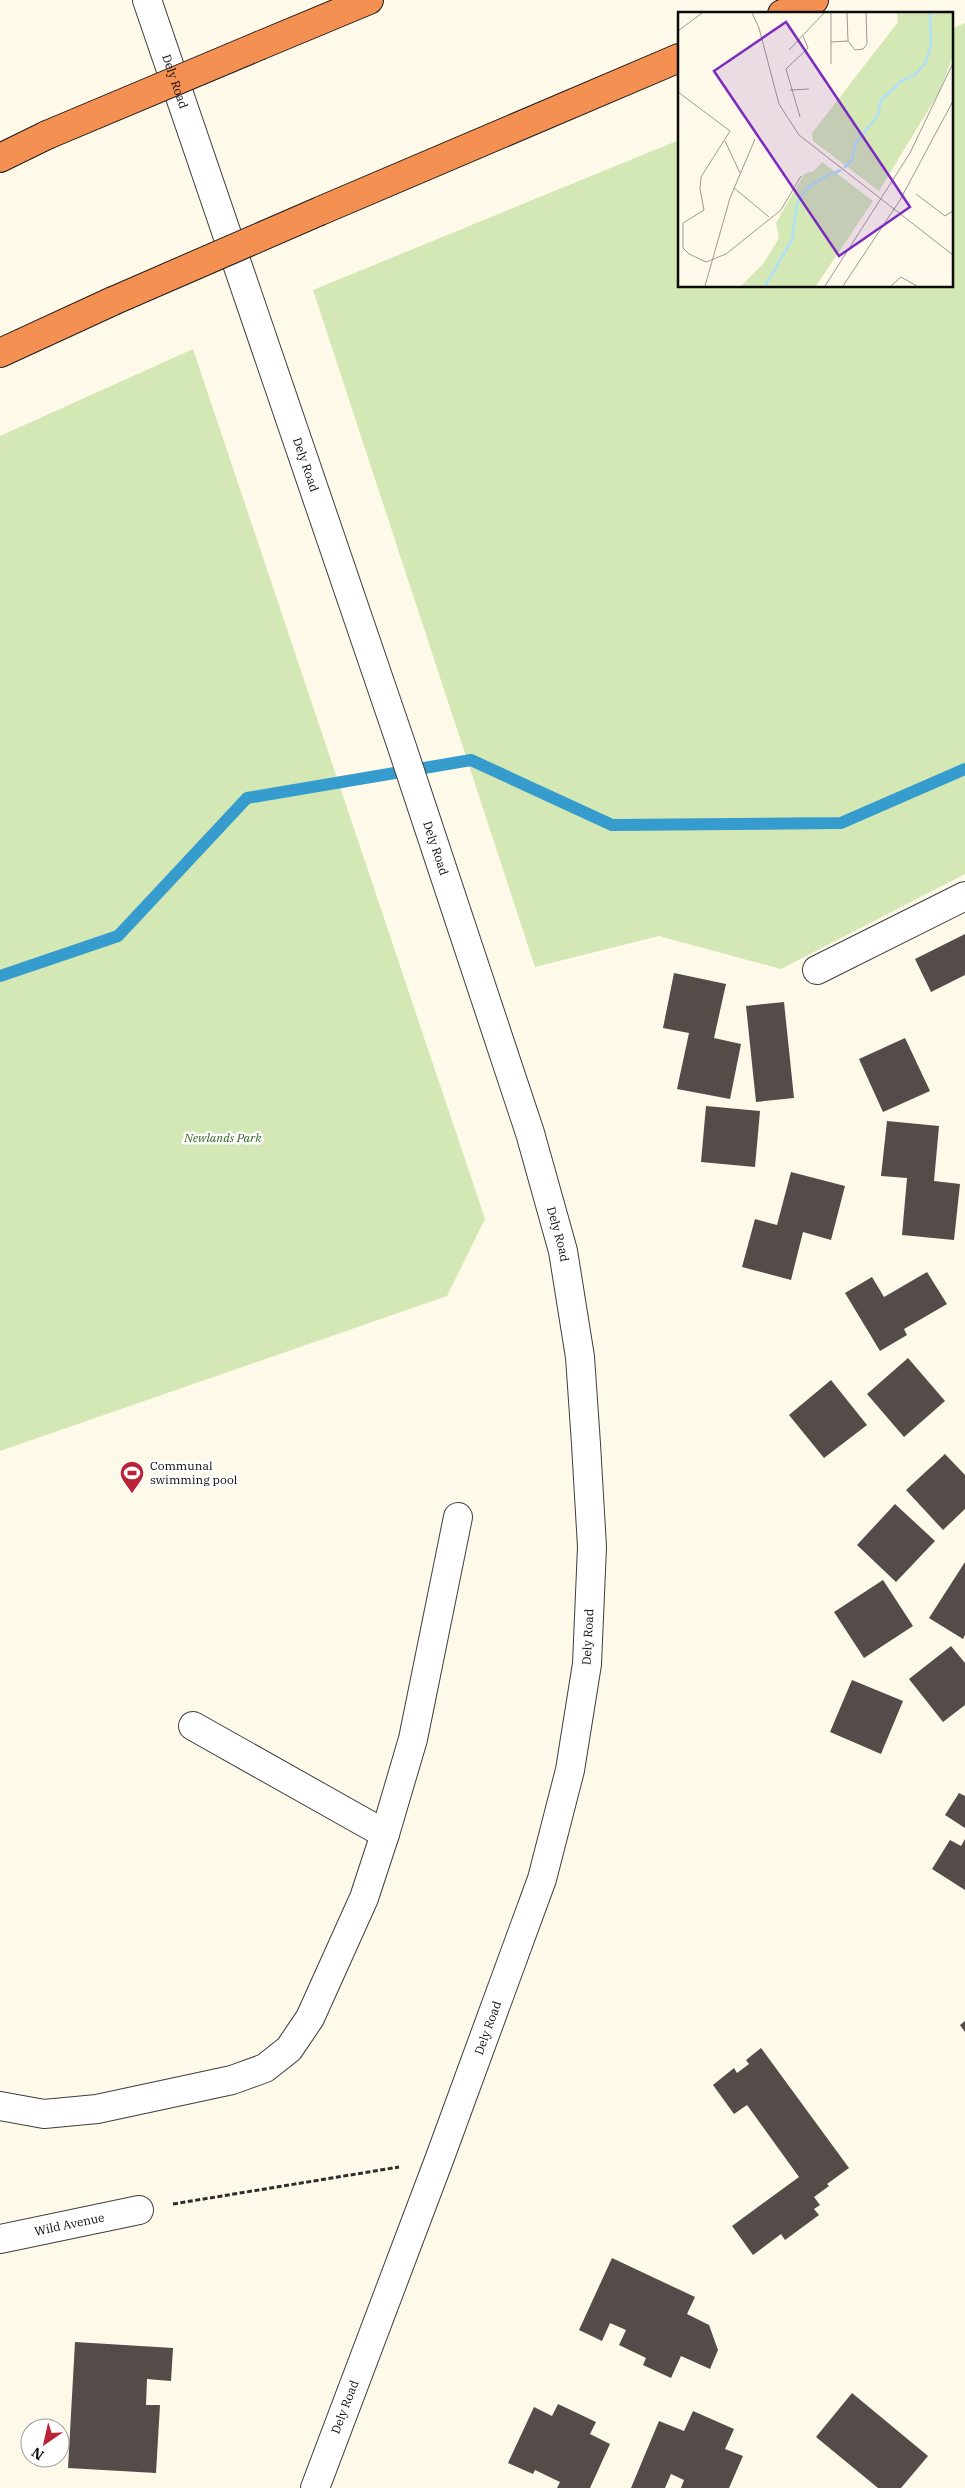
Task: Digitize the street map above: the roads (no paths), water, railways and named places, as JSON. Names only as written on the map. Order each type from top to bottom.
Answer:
[{"type":"highway","points":[[0,158],[47,135],[369,0]]},
{"type":"highway","points":[[787,12],[814,0]]},
{"type":"highway","points":[[0,353],[113,301],[320,211],[678,58]]},
{"type":"street","name":"Dely Road","points":[[147,0],[401,744],[530,1133],[563,1251],[580,1358],[592,1547],[587,1664],[568,1779],[542,1879],[439,2160],[315,2488]]},
{"type":"street","points":[[817,970],[965,896]]},
{"type":"street","points":[[0,2106],[44,2114],[97,2109],[232,2080],[265,2068],[289,2050],[310,2018],[364,1898],[385,1834],[413,1739],[458,1517]]},
{"type":"street","points":[[194,1726],[385,1834]]},
{"type":"street","name":"Wild Avenue","points":[[0,2239],[139,2210]]},
{"type":"waterway","points":[[0,976],[118,936],[247,798],[471,760],[612,825],[841,823],[965,769]]},
{"type":"place","name":"Communal swimming pool","points":[[132,1494]]},
{"type":"park label","name":"Newlands Park","points":[[223,1138]]}]
